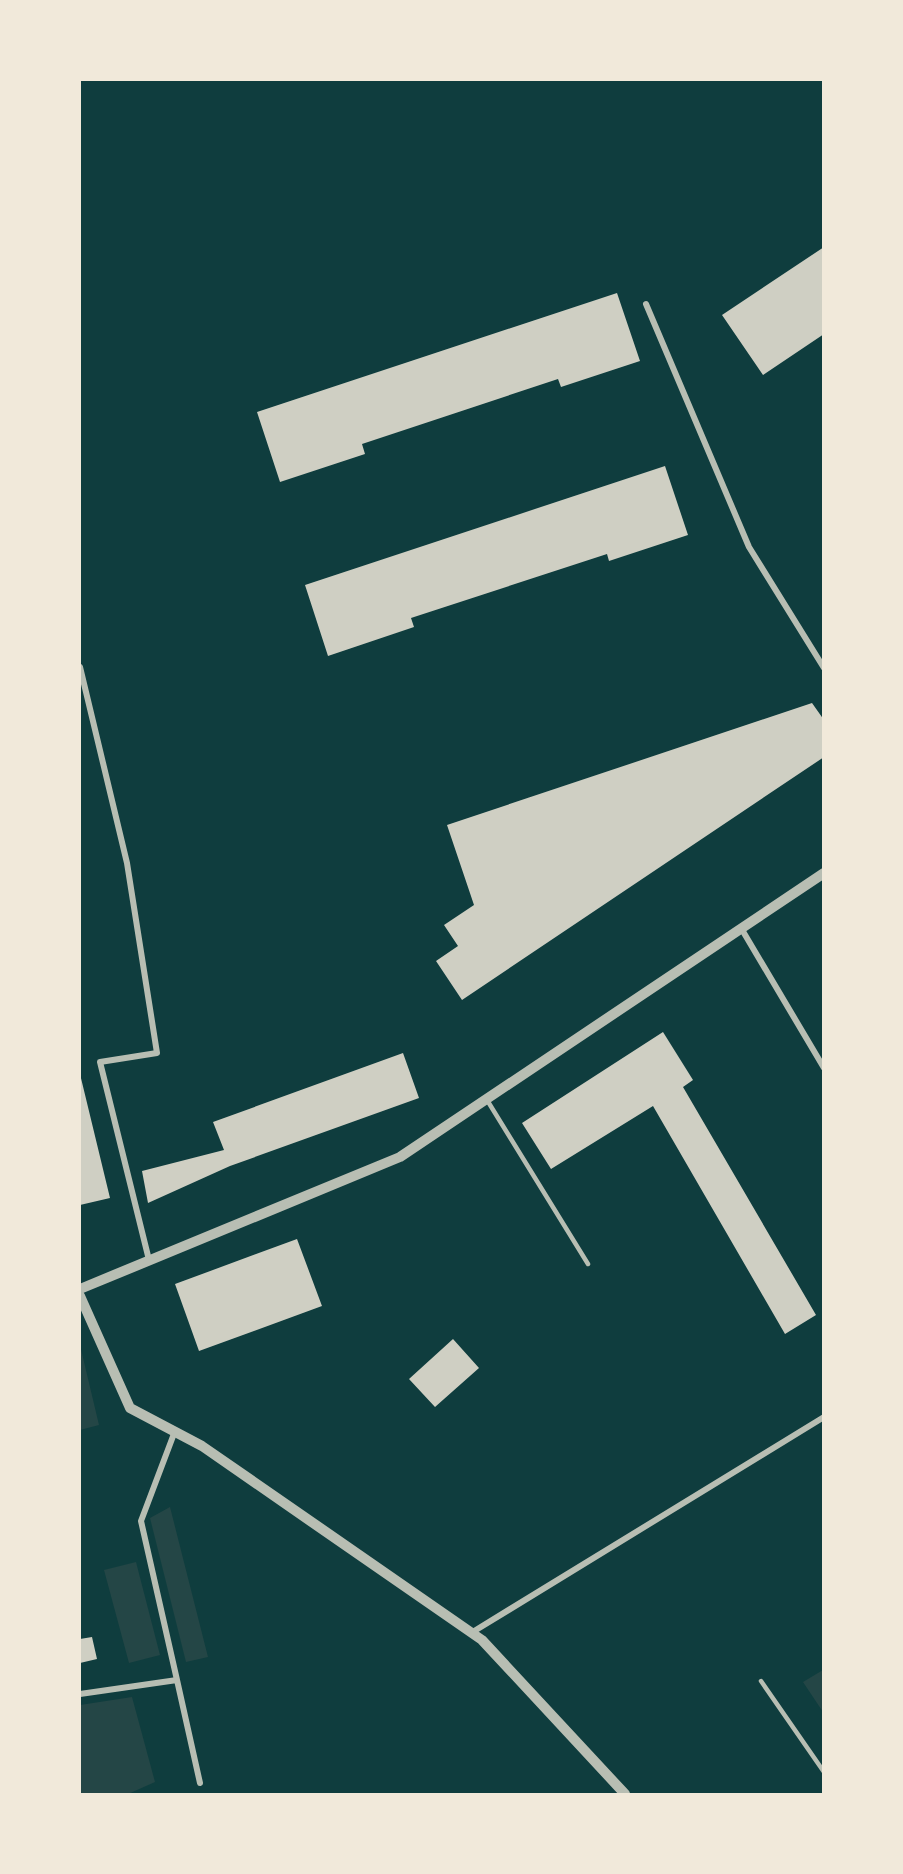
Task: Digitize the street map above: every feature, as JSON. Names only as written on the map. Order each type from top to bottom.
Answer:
[{"type":"street","points":[[646,304],[749,547],[824,669]]},
{"type":"street","points":[[80,667],[127,863],[157,1053],[100,1062],[150,1260]]},
{"type":"street","points":[[80,1289],[400,1157],[824,873]]},
{"type":"street","points":[[741,928],[824,1068]]},
{"type":"street","points":[[80,1296],[130,1408],[202,1446],[482,1640],[625,1794]]},
{"type":"street","points":[[471,1633],[824,1417]]},
{"type":"street","points":[[175,1431],[141,1521],[200,1783]]},
{"type":"street","points":[[80,1694],[177,1680]]},
{"type":"lane","points":[[487,1100],[588,1264]]},
{"type":"lane","points":[[761,1681],[824,1772]]},
{"type":"shaded area","points":[[80,1345],[99,1425],[80,1430]]},
{"type":"shaded area","points":[[170,1507],[208,1657],[186,1662],[150,1518]]},
{"type":"shaded area","points":[[136,1562],[160,1655],[129,1663],[104,1570]]},
{"type":"shaded area","points":[[823,1670],[823,1712],[803,1682]]},
{"type":"shaded area","points":[[132,1697],[155,1782],[128,1794],[80,1794],[80,1705]]},
{"type":"building","points":[[824,247],[824,334],[763,375],[722,315]]},
{"type":"building","points":[[617,293],[640,361],[561,387],[558,379],[362,444],[365,454],[280,482],[257,412]]},
{"type":"building","points":[[665,466],[688,535],[609,561],[607,554],[411,618],[414,627],[328,656],[305,585]]},
{"type":"building","points":[[812,703],[824,720],[824,757],[462,1000],[436,961],[458,946],[444,925],[474,905],[447,825]]},
{"type":"building","points":[[663,1032],[693,1080],[683,1087],[816,1315],[785,1334],[653,1106],[551,1169],[522,1123]]},
{"type":"building","points":[[403,1053],[419,1098],[230,1166],[148,1203],[142,1171],[224,1150],[213,1122]]},
{"type":"building","points":[[80,1074],[110,1198],[80,1205]]},
{"type":"building","points":[[297,1239],[322,1306],[199,1351],[175,1284]]},
{"type":"building","points":[[453,1339],[479,1368],[435,1407],[409,1379]]},
{"type":"building","points":[[92,1637],[97,1659],[80,1663],[80,1639]]}]
